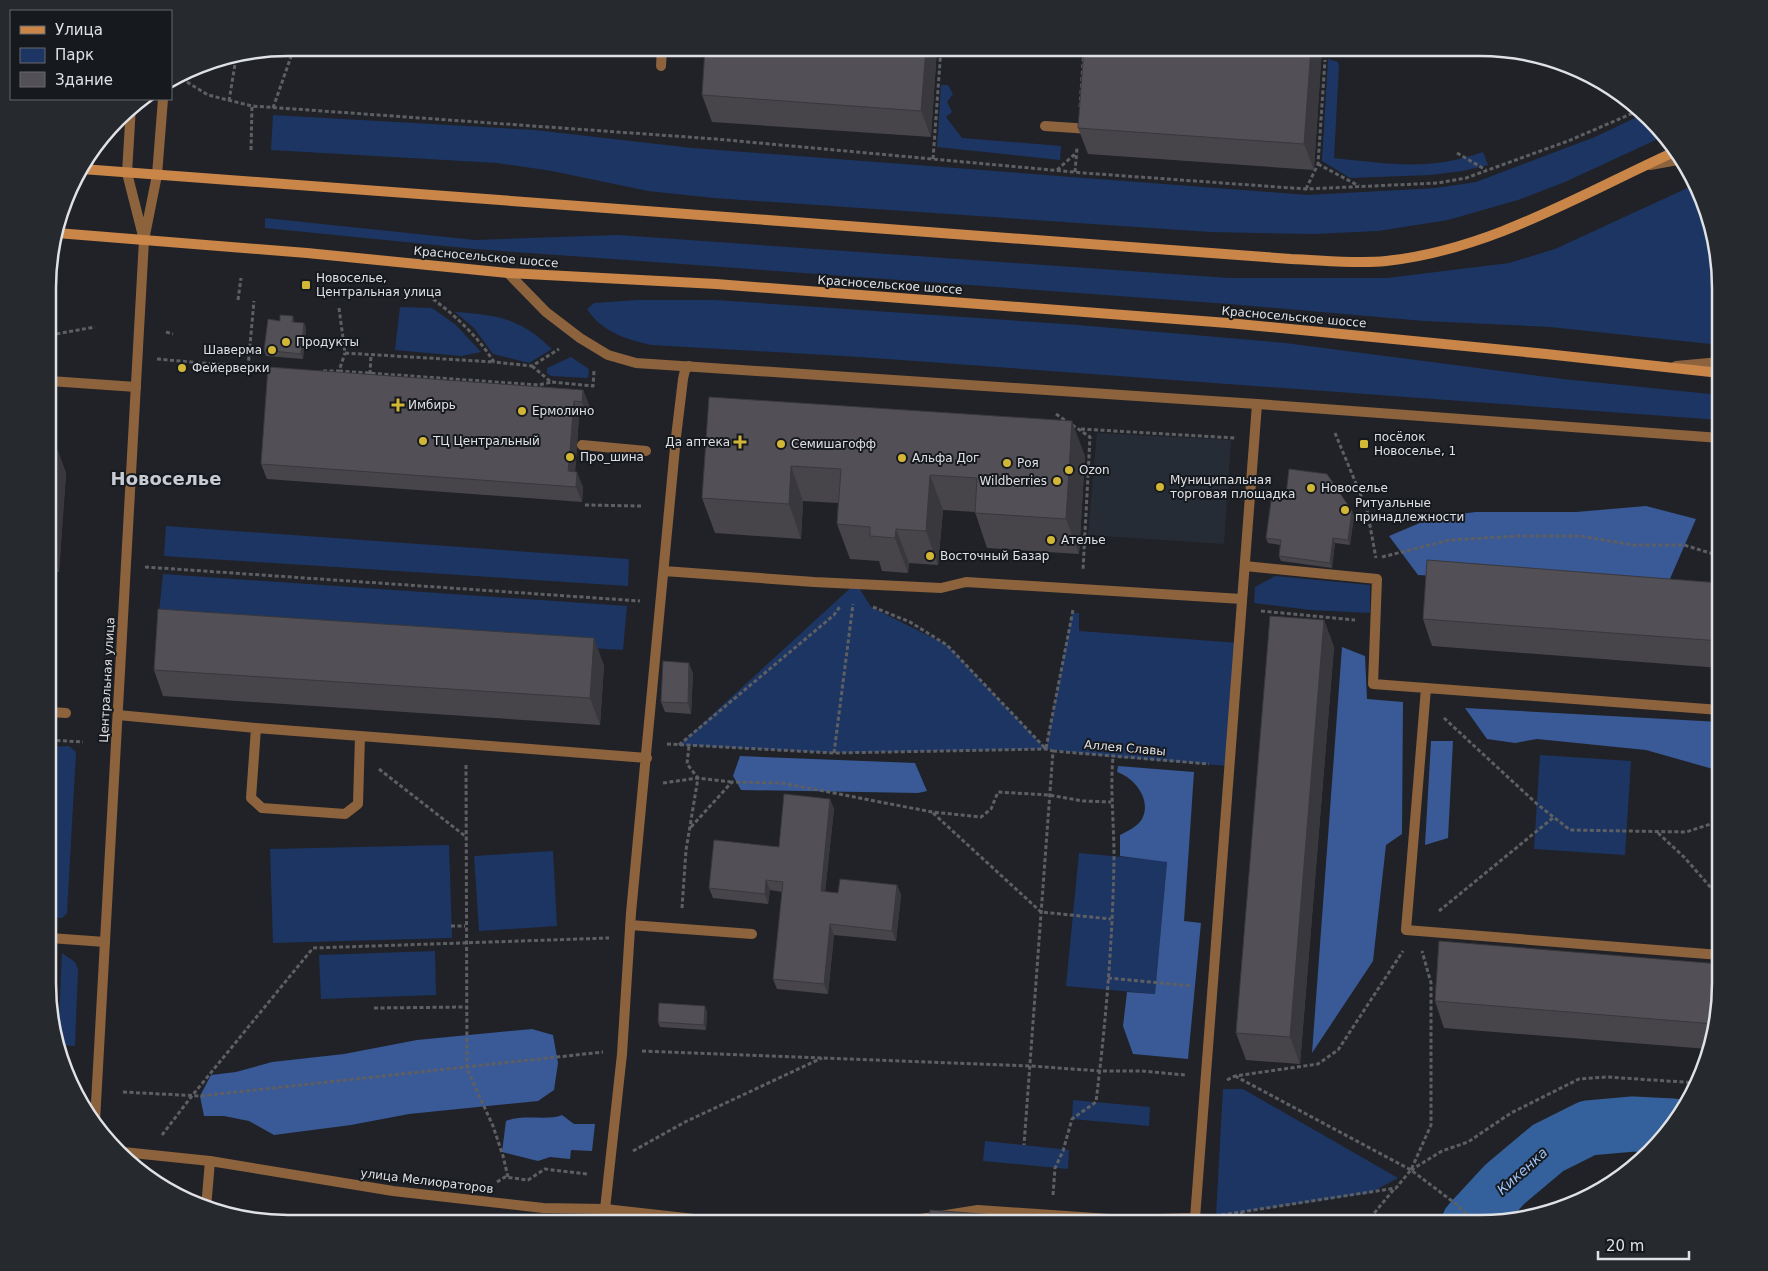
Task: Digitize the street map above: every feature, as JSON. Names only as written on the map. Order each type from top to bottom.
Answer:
[{"type":"main road","points":[[89,169],[1291,259],[1386,261],[1459,247],[1568,204],[1669,154]]},
{"type":"main road","name":"Красносельское шоссе","points":[[63,233],[508,273],[716,284],[1228,323],[1712,372]]},
{"type":"street","points":[[661,66],[662,56]]},
{"type":"street","points":[[144,240],[157,175],[163,100]]},
{"type":"street","points":[[130,118],[127,172],[144,240]]},
{"type":"street","points":[[1045,126],[1090,129]]},
{"type":"street","points":[[1641,167],[1674,161]]},
{"type":"street","name":"Центральная улица","points":[[95,1113],[144,240]]},
{"type":"street","points":[[508,273],[546,312],[608,355],[636,363],[1257,404],[1712,437]]},
{"type":"street","points":[[1660,367],[1712,363]]},
{"type":"street","points":[[605,1209],[622,1054],[630,925],[682,379],[685,370],[689,366]]},
{"type":"street","points":[[56,381],[136,387]]},
{"type":"street","points":[[1195,1215],[1257,404]]},
{"type":"street","points":[[582,445],[646,450]]},
{"type":"street","points":[[1245,566],[1377,579],[1377,622],[1373,684],[1712,709]]},
{"type":"street","points":[[664,571],[941,588],[966,582],[1242,599]]},
{"type":"street","points":[[1426,688],[1406,930],[1712,954]]},
{"type":"street","points":[[56,712],[66,713]]},
{"type":"street","points":[[118,715],[256,728],[647,758]]},
{"type":"street","points":[[256,728],[251,798],[262,808],[345,814],[358,804],[360,736]]},
{"type":"street","points":[[630,925],[752,934]]},
{"type":"street","points":[[56,938],[105,942]]},
{"type":"street","name":"улица Мелиораторов","points":[[130,1153],[210,1161],[393,1191],[543,1208],[605,1209],[636,1215]]},
{"type":"street","points":[[207,1200],[210,1161]]},
{"type":"street","points":[[946,1215],[978,1210],[1052,1215]]},
{"type":"path","points":[[273,108],[291,56]]},
{"type":"path","points":[[933,159],[940,56]]},
{"type":"path","points":[[1080,98],[1083,56]]},
{"type":"path","points":[[1306,189],[1318,164],[1325,60]]},
{"type":"path","points":[[229,102],[235,63]]},
{"type":"path","points":[[186,82],[208,95],[229,102],[252,106],[708,138],[1075,172],[1306,189],[1438,182],[1466,178],[1568,141],[1632,113]]},
{"type":"path","points":[[252,106],[252,150]]},
{"type":"path","points":[[1057,170],[1076,153],[1075,172]]},
{"type":"path","points":[[1457,153],[1486,171]]},
{"type":"path","points":[[1318,164],[1360,186]]},
{"type":"path","points":[[238,300],[241,278]]},
{"type":"path","points":[[433,299],[457,316],[484,346],[494,362]]},
{"type":"path","points":[[157,359],[248,368],[254,301]]},
{"type":"path","points":[[339,308],[345,353],[339,371]]},
{"type":"path","points":[[56,334],[95,327]]},
{"type":"path","points":[[166,332],[173,334]]},
{"type":"path","points":[[532,366],[558,349]]},
{"type":"path","points":[[345,353],[532,366],[551,382]]},
{"type":"path","points":[[369,381],[371,355]]},
{"type":"path","points":[[320,371],[539,385],[551,382],[593,386],[594,371]]},
{"type":"path","points":[[1056,414],[1081,429],[1090,437],[1082,588]]},
{"type":"path","points":[[1081,429],[1242,438]]},
{"type":"path","points":[[1335,433],[1367,510],[1376,559],[1450,540],[1518,536],[1580,536],[1633,546],[1684,545],[1712,554]]},
{"type":"path","points":[[585,505],[641,506]]},
{"type":"path","points":[[143,566],[661,602]]},
{"type":"path","points":[[834,752],[856,583]]},
{"type":"path","points":[[871,607],[910,622],[947,645],[1046,749]]},
{"type":"path","points":[[1260,611],[1377,622]]},
{"type":"path","points":[[679,746],[834,615]]},
{"type":"path","points":[[1046,749],[1071,619]]},
{"type":"path","points":[[1442,716],[1570,830],[1686,832],[1712,824]]},
{"type":"path","points":[[56,740],[83,742]]},
{"type":"path","points":[[663,744],[834,752],[1046,749]]},
{"type":"path","points":[[681,928],[686,850],[698,778],[687,764],[689,746]]},
{"type":"path","name":"Аллея Славы","points":[[1046,749],[1113,757],[1195,763]]},
{"type":"path","points":[[1024,1145],[1053,751]]},
{"type":"path","points":[[360,753],[465,836]]},
{"type":"path","points":[[1052,1215],[1055,1168],[1063,1151],[1072,1119],[1096,1102],[1108,978],[1111,919],[1114,856],[1111,802],[1113,757]]},
{"type":"path","points":[[466,760],[465,942],[467,1069],[493,1126],[504,1156],[508,1177]]},
{"type":"path","points":[[656,784],[698,778],[732,782],[782,784],[932,812],[981,817],[991,809],[998,792],[1049,795],[1083,801],[1111,802]]},
{"type":"path","points":[[691,827],[732,782]]},
{"type":"path","points":[[932,812],[1041,912],[1111,919]]},
{"type":"path","points":[[1416,930],[1554,817]]},
{"type":"path","points":[[1657,832],[1684,857],[1712,889]]},
{"type":"path","points":[[451,926],[465,926]]},
{"type":"path","points":[[160,1138],[191,1096],[313,948],[610,938]]},
{"type":"path","points":[[1406,946],[1338,1050],[1318,1064],[1235,1076],[1411,1170],[1456,1204],[1467,1215]]},
{"type":"path","points":[[1374,1215],[1411,1170],[1431,1125],[1431,983],[1420,947]]},
{"type":"path","points":[[1108,978],[1212,988]]},
{"type":"path","points":[[374,1008],[466,1006]]},
{"type":"path","points":[[634,1051],[1031,1066],[1100,1071],[1142,1071],[1205,1077]]},
{"type":"path","points":[[124,1092],[191,1096],[467,1069],[603,1052]]},
{"type":"path","points":[[632,1152],[685,1122],[823,1058]]},
{"type":"path","points":[[1411,1170],[1442,1151],[1468,1142],[1511,1113],[1579,1079],[1607,1077],[1690,1082]]},
{"type":"path","points":[[492,1185],[505,1177],[528,1180],[545,1169],[595,1175]]},
{"type":"path","points":[[1218,1215],[1396,1188]]},
{"type":"shaded area","name":"Муниципальная торговая площадка","points":[[1097,433],[1231,440],[1224,544],[1088,535]]},
{"type":"shaded area","points":[[1646,506],[1696,519],[1666,588],[1418,575],[1389,536],[1434,517],[1476,512],[1576,512]]},
{"type":"shaded area","points":[[1342,647],[1365,656],[1367,699],[1403,702],[1402,834],[1386,845],[1373,961],[1312,1053]]},
{"type":"shaded area","points":[[1465,708],[1712,722],[1712,769],[1646,750],[1537,739],[1515,743],[1487,739]]},
{"type":"shaded area","points":[[1431,741],[1453,741],[1448,838],[1425,845]]},
{"type":"shaded area","points":[[740,756],[915,763],[927,791],[918,793],[741,790],[733,776]]},
{"type":"shaded area","points":[[1118,766],[1194,772],[1184,921],[1201,923],[1188,1059],[1133,1054],[1123,1026],[1127,992],[1155,994],[1167,862],[1120,856],[1120,835],[1140,822],[1145,812],[1145,804],[1135,784],[1117,772]]},
{"type":"shaded area","points":[[532,1029],[553,1035],[558,1063],[554,1090],[538,1101],[409,1114],[351,1125],[274,1135],[249,1121],[224,1116],[204,1116],[200,1096],[211,1075],[236,1072],[272,1062],[344,1054],[417,1040]]},
{"type":"shaded area","points":[[562,1115],[574,1124],[595,1124],[592,1151],[571,1150],[570,1159],[550,1157],[538,1161],[502,1152],[506,1121]]},
{"type":"green space","points":[[1328,59],[1338,62],[1339,66],[1334,158],[1391,164],[1427,164],[1464,158],[1483,152],[1488,165],[1463,171],[1430,175],[1350,178],[1322,161]]},
{"type":"green space","points":[[941,85],[948,85],[953,94],[947,102],[952,112],[946,117],[962,138],[1061,146],[1060,160],[937,147]]},
{"type":"green space","points":[[273,115],[535,130],[692,148],[1308,195],[1436,188],[1476,182],[1595,137],[1636,117],[1657,139],[1565,182],[1518,200],[1448,220],[1378,231],[1313,234],[1210,232],[714,198],[648,191],[552,171],[497,163],[271,150]]},
{"type":"green space","points":[[1689,187],[1704,228],[1710,258],[1712,344],[1550,327],[1424,321],[1229,304],[475,249],[265,228],[265,218],[475,240],[618,235],[1229,278],[1387,278],[1509,263],[1555,249]]},
{"type":"green space","points":[[637,300],[715,300],[1078,325],[1285,343],[1563,379],[1712,394],[1712,419],[860,357],[652,345],[633,341],[616,334],[600,324],[587,309],[594,303]]},
{"type":"green space","points":[[400,307],[432,308],[456,325],[481,352],[461,356],[395,350]]},
{"type":"green space","points":[[455,312],[496,317],[519,324],[552,349],[529,363],[493,354],[474,328]]},
{"type":"green space","points":[[571,357],[589,369],[588,378],[551,376],[547,373],[547,368]]},
{"type":"green space","points":[[166,526],[629,559],[628,586],[164,556]]},
{"type":"green space","points":[[163,574],[627,606],[623,650],[158,622]]},
{"type":"green space","points":[[1275,576],[1370,585],[1370,613],[1311,610],[1254,603],[1255,587]]},
{"type":"green space","points":[[856,583],[871,607],[947,645],[1046,749],[834,753],[679,745]]},
{"type":"green space","points":[[1072,613],[1079,613],[1079,631],[1239,643],[1229,766],[1113,757],[1046,749]]},
{"type":"green space","points":[[69,746],[76,752],[67,913],[62,918],[56,918],[56,747]]},
{"type":"green space","points":[[1540,755],[1631,761],[1625,855],[1534,849]]},
{"type":"green space","points":[[449,845],[452,938],[273,943],[270,849]]},
{"type":"green space","points":[[553,851],[557,926],[479,931],[474,856]]},
{"type":"green space","points":[[1079,853],[1167,861],[1155,994],[1066,986]]},
{"type":"green space","points":[[435,951],[436,995],[321,999],[319,955]]},
{"type":"green space","points":[[62,953],[75,962],[78,969],[75,1046],[65,1045],[59,1018]]},
{"type":"green space","points":[[1223,1089],[1243,1089],[1398,1178],[1370,1193],[1216,1215]]},
{"type":"green space","points":[[1073,1100],[1150,1107],[1149,1126],[1072,1119]]},
{"type":"green space","points":[[985,1141],[1069,1150],[1068,1169],[983,1161]]},
{"type":"building","points":[[704,56],[925,56],[921,111],[702,95]]},
{"type":"building","points":[[1083,56],[1310,56],[1304,144],[1078,128]]},
{"type":"building","name":"Продукты","points":[[280,315],[293,316],[292,322],[304,323],[301,354],[264,350],[268,319],[280,321]]},
{"type":"building","name":"ТЦ Центральный","points":[[268,367],[583,390],[582,402],[574,401],[568,471],[577,472],[576,487],[261,464]]},
{"type":"building","points":[[709,397],[1072,421],[1066,519],[975,513],[977,478],[930,475],[926,531],[896,529],[895,538],[870,536],[870,527],[837,524],[841,469],[791,466],[789,504],[702,498]]},
{"type":"building","points":[[1289,469],[1327,474],[1352,511],[1348,540],[1333,538],[1330,563],[1279,556],[1281,540],[1266,538],[1272,494],[1286,495]]},
{"type":"building","points":[[1427,560],[1712,582],[1712,640],[1423,619]]},
{"type":"building","points":[[158,609],[594,638],[590,698],[154,670]]},
{"type":"building","points":[[1270,616],[1324,620],[1290,1037],[1236,1033]]},
{"type":"building","points":[[663,661],[689,663],[688,703],[661,702]]},
{"type":"building","points":[[784,794],[830,799],[821,891],[838,893],[840,879],[897,885],[892,931],[830,924],[824,984],[773,979],[783,882],[766,880],[765,894],[709,888],[714,840],[779,847]]},
{"type":"building","points":[[1439,941],[1712,963],[1708,1023],[1435,1001]]},
{"type":"building","points":[[659,1003],[705,1006],[704,1025],[658,1022]]},
{"type":"building","points":[[930,1210],[994,1215],[929,1215]]},
{"type":"waterway","name":"Кикенка","points":[[1476,1215],[1505,1184],[1548,1148],[1588,1128],[1633,1124],[1663,1125]]},
{"type":"place","name":"Новоселье, Центральная улица","points":[[306,285]]},
{"type":"place","name":"Продукты","points":[[286,342]]},
{"type":"place","name":"Шаверма","points":[[272,350]]},
{"type":"place","name":"Фейерверки","points":[[182,368]]},
{"type":"place","name":"Имбирь","points":[[398,405]]},
{"type":"place","name":"Ермолино","points":[[522,411]]},
{"type":"place","name":"ТЦ Центральный","points":[[423,441]]},
{"type":"place","name":"Да аптека","points":[[740,442]]},
{"type":"place","name":"Семишагофф","points":[[781,444]]},
{"type":"place","name":"посёлок Новоселье, 1","points":[[1364,444]]},
{"type":"place","name":"Про_шина","points":[[570,457]]},
{"type":"place","name":"Альфа Дог","points":[[902,458]]},
{"type":"place","name":"Роя","points":[[1007,463]]},
{"type":"place","name":"Ozon","points":[[1069,470]]},
{"type":"place","name":"Wildberries","points":[[1057,481]]},
{"type":"place","name":"Муниципальная торговая площадка","points":[[1160,487]]},
{"type":"place","name":"Новоселье","points":[[1311,488]]},
{"type":"place","name":"Ритуальные принадлежности","points":[[1345,510]]},
{"type":"place","name":"Ателье","points":[[1051,540]]},
{"type":"place","name":"Восточный Базар","points":[[930,556]]},
{"type":"district","name":"Новоселье","points":[[166,478]]}]
